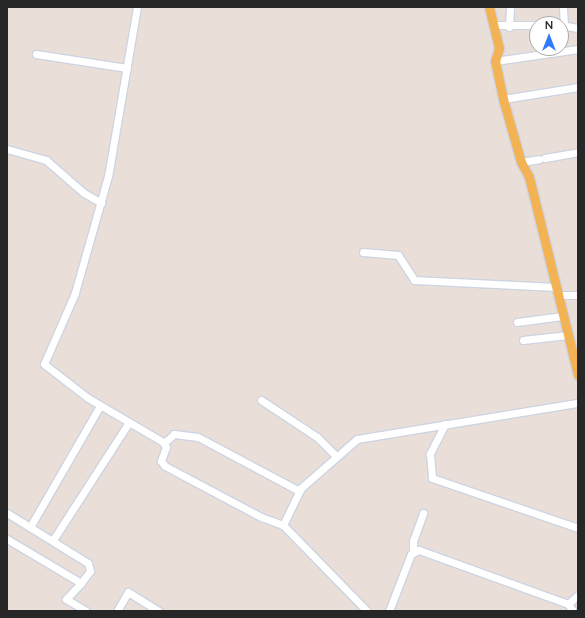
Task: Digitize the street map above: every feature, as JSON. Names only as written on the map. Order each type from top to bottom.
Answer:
[{"type":"main road","points":[[489,7],[499,48],[495,61],[504,99],[521,162],[529,177],[578,375]]},
{"type":"street","points":[[137,7],[115,150],[75,293],[44,364],[100,406],[164,443]]},
{"type":"street","points":[[510,7],[510,27]]},
{"type":"street","points":[[493,24],[510,27],[529,26]]},
{"type":"street","points":[[495,61],[578,49]]},
{"type":"street","points":[[36,54],[127,68]]},
{"type":"street","points":[[504,99],[578,87]]},
{"type":"street","points":[[7,149],[46,160],[84,193],[101,203]]},
{"type":"street","points":[[521,162],[578,152]]},
{"type":"street","points":[[363,252],[398,256],[414,280],[557,291],[578,295]]},
{"type":"street","points":[[518,322],[563,316]]},
{"type":"street","points":[[523,340],[568,335]]},
{"type":"street","points":[[261,400],[317,437],[336,456]]},
{"type":"street","points":[[283,525],[299,491],[336,456],[357,439],[578,403]]},
{"type":"street","points":[[30,527],[100,406]]},
{"type":"street","points":[[53,540],[129,422]]},
{"type":"street","points":[[445,424],[430,454],[432,478],[578,528]]},
{"type":"street","points":[[299,491],[198,437],[174,434],[164,443],[162,461],[165,466],[261,517],[283,525],[367,611]]},
{"type":"street","points":[[7,513],[53,540],[90,565],[90,571],[66,600],[86,611]]},
{"type":"street","points":[[389,611],[413,552],[413,541],[424,513]]},
{"type":"street","points":[[7,539],[81,583]]},
{"type":"street","points":[[413,552],[419,550],[568,604],[573,611]]},
{"type":"street","points":[[117,611],[128,592],[159,611]]},
{"type":"street","points":[[568,604],[578,595]]}]
